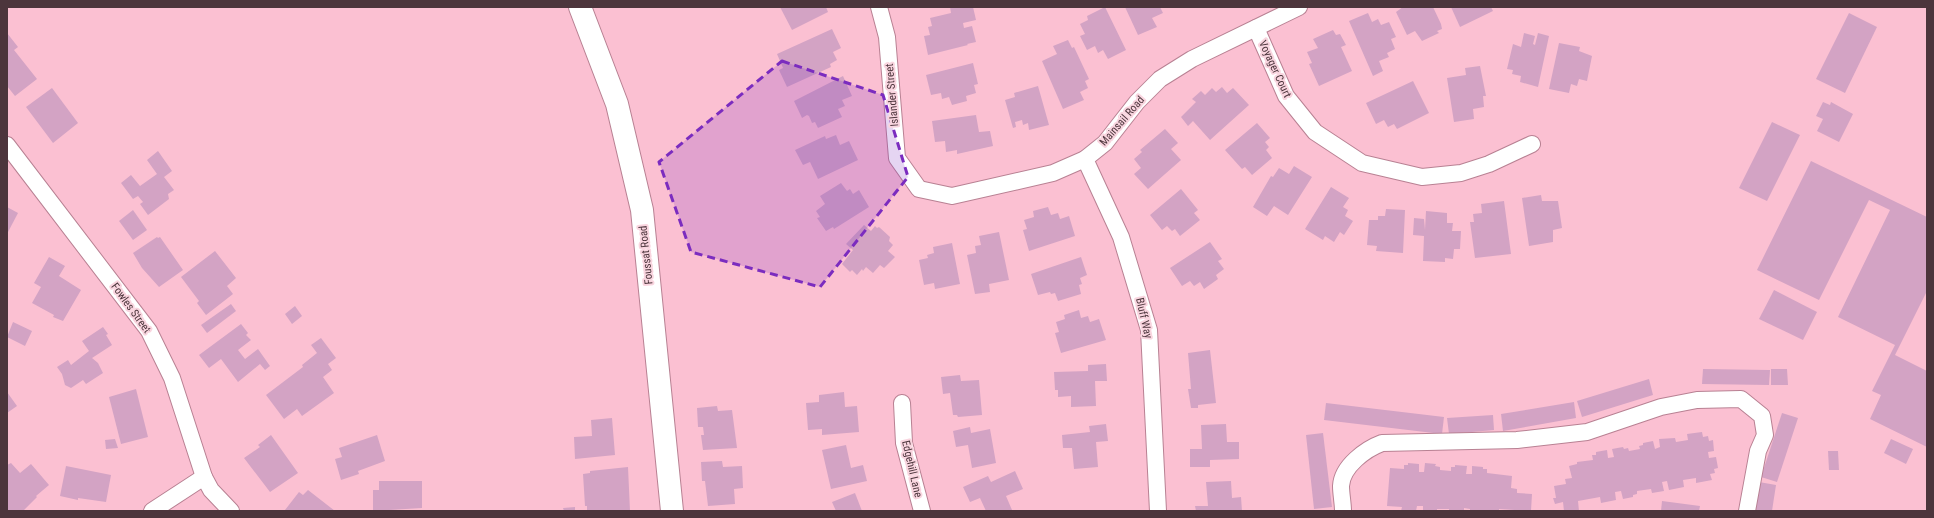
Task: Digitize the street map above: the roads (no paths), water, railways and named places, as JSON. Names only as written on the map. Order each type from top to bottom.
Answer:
[{"type":"main road","name":"Foussat Road","points":[[580,7],[617,104],[642,210],[672,511]]},
{"type":"street","name":"Islander Street","points":[[879,7],[887,37],[897,158],[912,180]]},
{"type":"street","name":"Mainsail Road","points":[[912,180],[919,189],[952,196],[1053,173],[1085,159],[1105,143],[1137,102],[1160,79],[1192,59],[1299,7]]},
{"type":"street","name":"Voyager Court","points":[[1256,28],[1286,96],[1315,132],[1362,163],[1422,177],[1461,173],[1489,164],[1532,144]]},
{"type":"street","name":"Fowles Street","points":[[7,146],[149,330],[172,378],[204,477],[211,490],[231,511]]},
{"type":"street","name":"Bluff Way","points":[[1085,159],[1121,237],[1149,330],[1158,511]]},
{"type":"street","points":[[1344,511],[1341,485],[1346,470],[1371,447],[1382,443],[1517,440],[1587,432],[1661,407],[1697,400],[1740,400],[1762,416],[1765,435],[1758,451],[1747,511]]},
{"type":"street","name":"Edgehill Lane","points":[[902,403],[904,443],[922,511]]},
{"type":"street","points":[[152,511],[204,477]]}]
